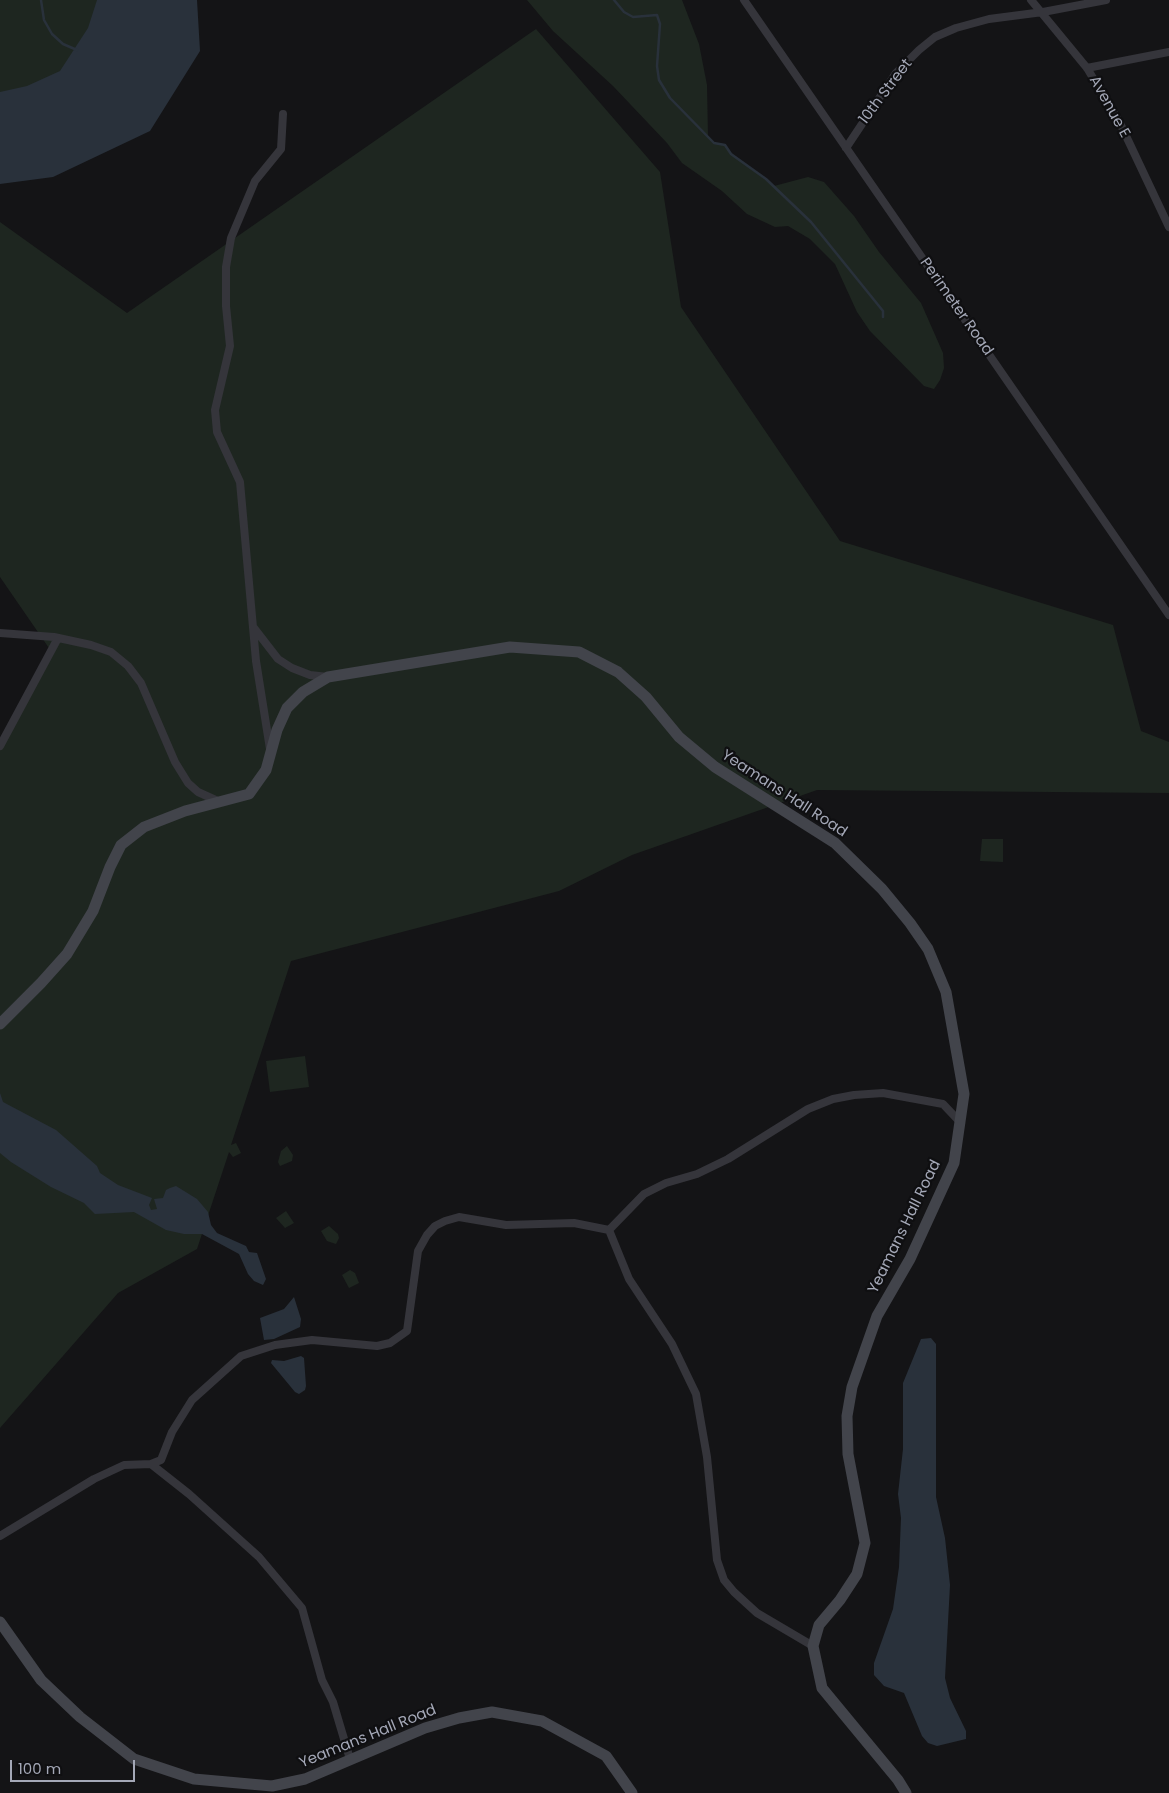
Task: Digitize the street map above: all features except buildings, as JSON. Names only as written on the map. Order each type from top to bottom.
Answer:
[{"type":"street","name":"Perimeter Road","points":[[744,0],[1169,615]]},
{"type":"street","name":"Avenue E","points":[[1031,0],[1043,12],[1087,68],[1119,121],[1169,227]]},
{"type":"street","name":"10th Street","points":[[846,148],[896,73],[928,42],[945,32],[989,19],[1043,12],[1106,0]]},
{"type":"street","points":[[1087,68],[1169,52]]},
{"type":"street","points":[[271,754],[252,624],[240,482],[217,432],[215,410],[230,346],[226,306],[226,267],[231,238],[255,181],[281,149],[283,114]]},
{"type":"street","points":[[252,624],[278,659],[292,668],[310,675],[328,677]]},
{"type":"street","points":[[0,633],[58,638],[91,645],[111,652],[128,666],[141,683],[175,762],[188,783],[198,792],[222,803]]},
{"type":"street","points":[[0,746],[58,638]]},
{"type":"street","name":"Yeamans Hall Road","points":[[0,1024],[67,954],[93,911],[110,867],[121,846],[144,827],[185,811],[222,803],[249,794],[266,770],[277,730],[287,708],[303,692],[328,677],[510,647],[579,652],[618,672],[646,697],[679,738],[715,767],[835,843],[882,889],[910,923],[928,949],[946,992],[964,1094],[954,1163],[914,1251],[878,1316],[852,1387],[847,1416],[848,1454],[865,1543],[857,1574],[840,1600],[818,1626],[813,1646]]},
{"type":"street","points":[[609,1230],[644,1194],[666,1183],[697,1174],[728,1159],[808,1109],[833,1099],[883,1093],[922,1099],[943,1104],[961,1123]]},
{"type":"street","points":[[0,1536],[94,1479],[124,1466],[151,1464],[161,1460],[172,1432],[192,1400],[241,1356],[275,1345],[312,1340],[377,1346],[390,1343],[406,1331],[418,1251],[427,1235],[435,1226],[459,1218],[481,1219],[506,1225],[574,1223],[609,1230]]},
{"type":"street","points":[[609,1230],[629,1279],[672,1344],[696,1394],[708,1457],[717,1560],[724,1580],[734,1592],[758,1613],[813,1646],[822,1688],[892,1772],[906,1793]]},
{"type":"street","points":[[151,1464],[189,1494],[259,1557],[302,1608],[322,1680],[333,1702],[350,1759]]},
{"type":"street","name":"Yeamans Hall Road","points":[[0,1622],[41,1680],[80,1717],[134,1759],[194,1779],[272,1786],[305,1779],[425,1728],[459,1718],[492,1712],[542,1721],[606,1756],[632,1793]]},
{"type":"shaded area","points":[[0,0],[110,0],[113,43],[0,111]]},
{"type":"shaded area","points":[[97,0],[197,0],[200,51],[150,131],[53,177],[0,184],[0,92],[27,86],[60,71],[88,28]]},
{"type":"shaded area","points":[[527,0],[682,0],[699,44],[707,85],[708,136],[714,143],[725,145],[731,154],[774,186],[808,177],[824,182],[854,216],[879,252],[921,303],[943,353],[944,368],[940,380],[934,389],[924,386],[870,331],[857,312],[835,264],[810,239],[788,226],[775,227],[747,214],[722,191],[682,163],[667,143],[613,86],[553,31]]},
{"type":"shaded area","points":[[536,29],[660,172],[681,307],[840,541],[1113,625],[1141,731],[1169,742],[1169,793],[817,790],[632,855],[559,891],[291,961],[231,1145],[236,1143],[241,1153],[233,1157],[229,1152],[197,1249],[118,1293],[0,1428],[0,750],[51,651],[0,577],[0,222],[127,313]]},
{"type":"shaded area","points":[[982,839],[1003,839],[1003,862],[980,861]]},
{"type":"shaded area","points":[[305,1056],[309,1087],[270,1092],[266,1061]]},
{"type":"shaded area","points":[[0,1093],[3,1102],[56,1130],[97,1166],[100,1173],[118,1185],[152,1198],[149,1205],[151,1210],[157,1209],[154,1199],[163,1198],[166,1190],[176,1186],[197,1199],[208,1212],[211,1225],[217,1233],[246,1246],[249,1252],[257,1253],[266,1279],[263,1285],[254,1281],[248,1274],[239,1254],[202,1234],[184,1234],[166,1230],[134,1212],[95,1214],[84,1203],[51,1187],[11,1162],[0,1153]]},
{"type":"shaded area","points":[[287,1146],[293,1155],[292,1161],[280,1166],[278,1162],[281,1151]]},
{"type":"shaded area","points":[[286,1211],[294,1223],[285,1228],[276,1218]]},
{"type":"shaded area","points":[[329,1226],[338,1234],[339,1238],[336,1244],[327,1241],[321,1231]]},
{"type":"shaded area","points":[[350,1270],[355,1273],[359,1283],[349,1288],[342,1275]]},
{"type":"shaded area","points":[[294,1297],[301,1319],[300,1327],[274,1339],[264,1340],[260,1318],[284,1309]]},
{"type":"shaded area","points":[[931,1338],[936,1344],[936,1497],[945,1538],[950,1585],[945,1678],[950,1698],[966,1731],[966,1739],[937,1746],[928,1743],[922,1736],[904,1693],[884,1686],[874,1675],[874,1663],[893,1609],[899,1567],[901,1518],[898,1494],[903,1449],[903,1383],[921,1339]]},
{"type":"shaded area","points":[[301,1356],[304,1358],[306,1386],[305,1390],[299,1394],[295,1392],[271,1363],[272,1360],[284,1361]]},
{"type":"waterway","points":[[41,0],[44,20],[52,34],[63,44],[77,50]]},
{"type":"waterway","points":[[614,0],[624,12],[633,17],[657,15],[660,24],[657,66],[659,80],[670,98],[714,143],[725,145],[731,154],[766,179],[811,222],[883,311],[883,317]]}]
